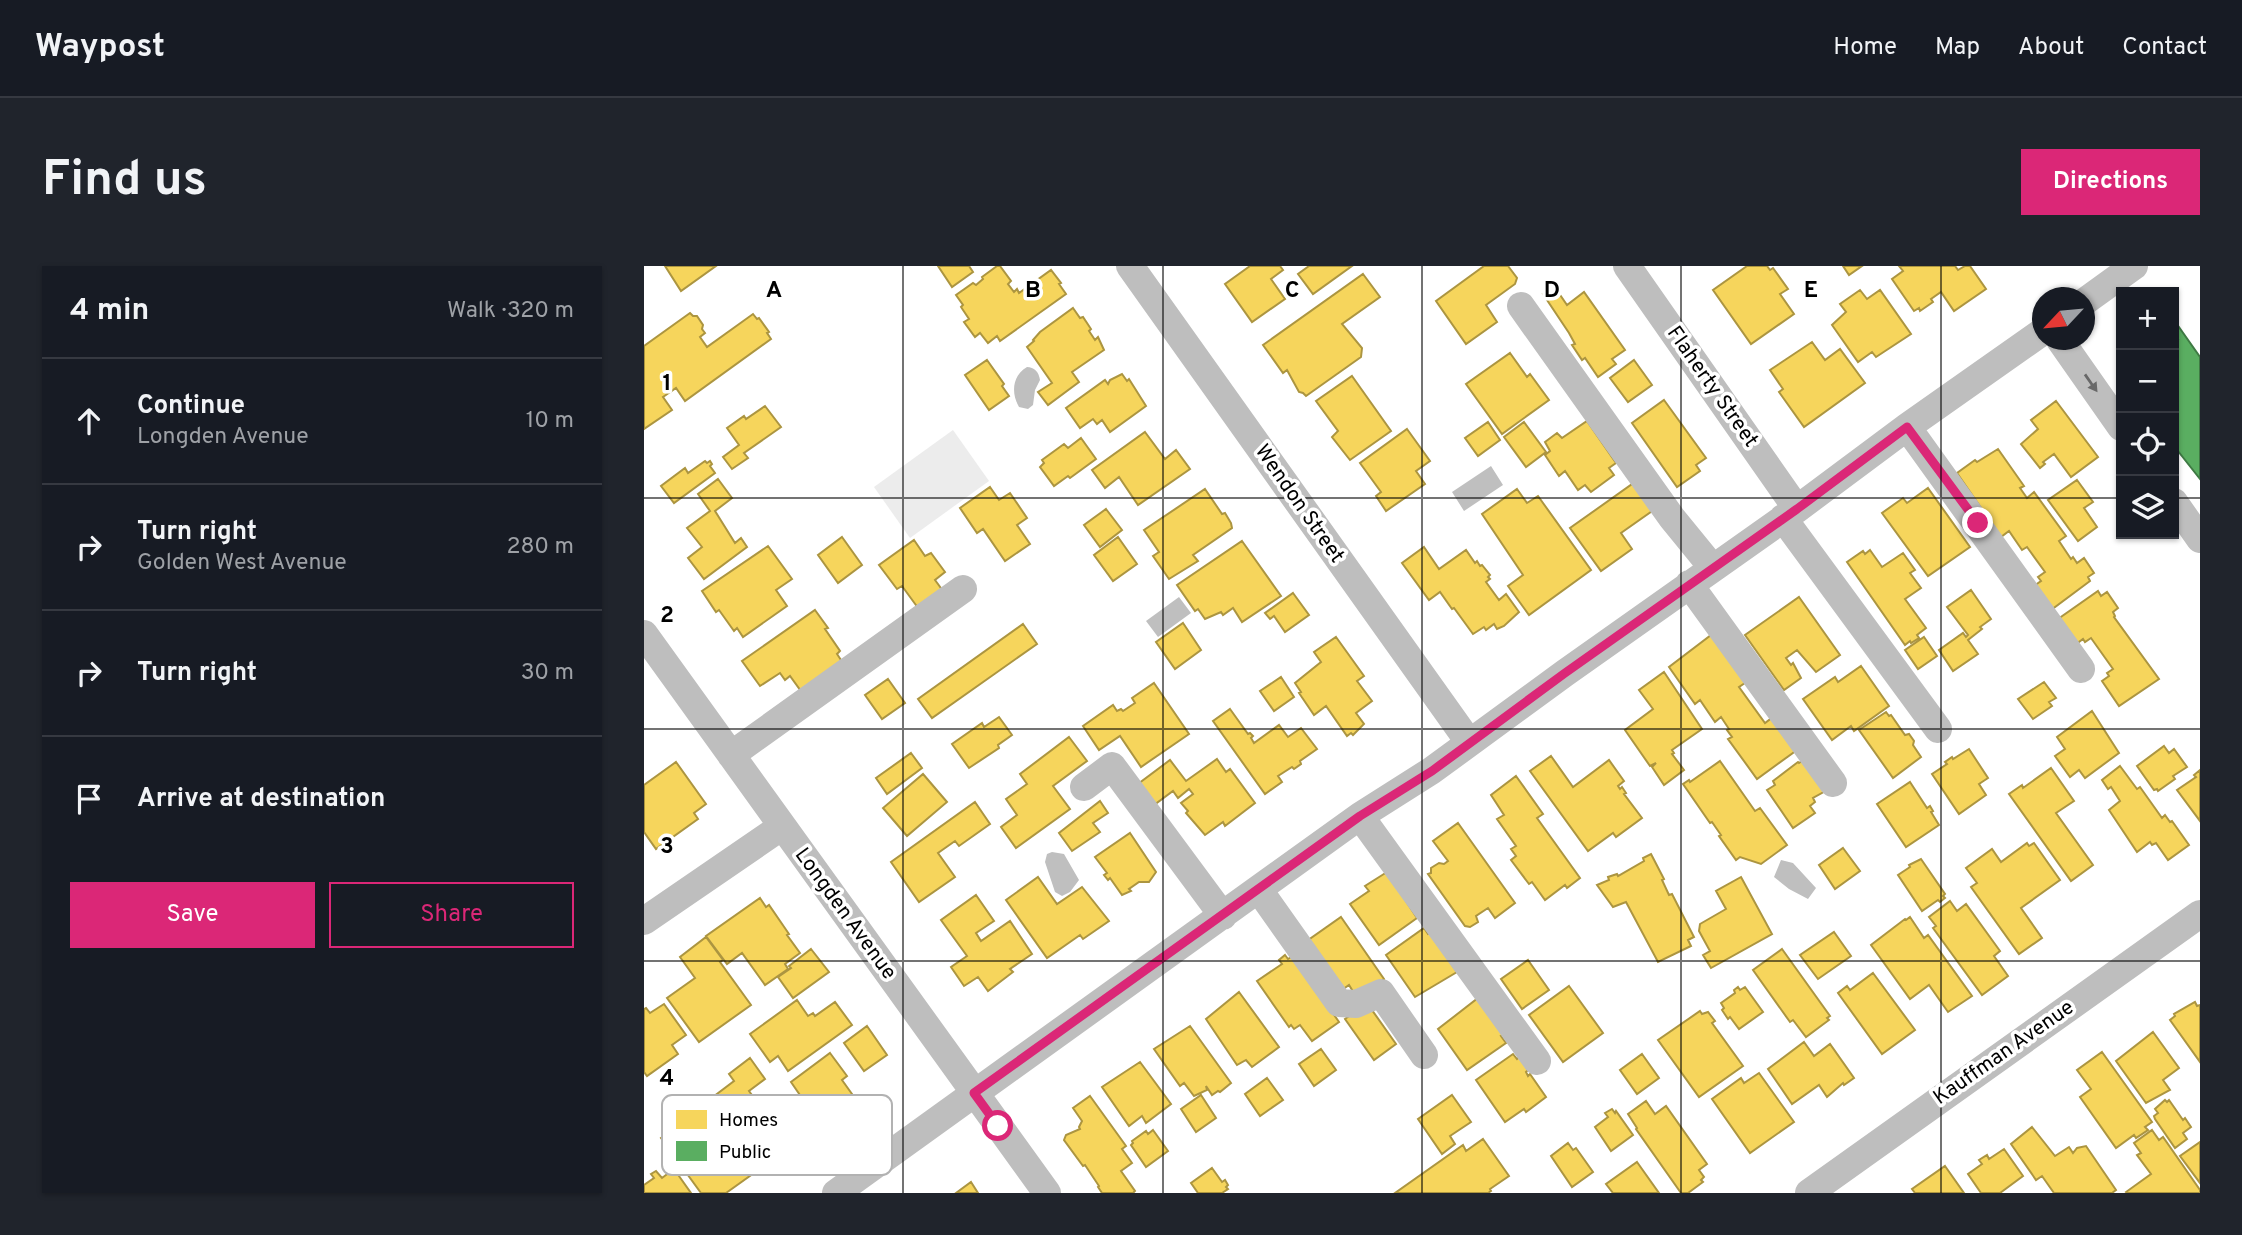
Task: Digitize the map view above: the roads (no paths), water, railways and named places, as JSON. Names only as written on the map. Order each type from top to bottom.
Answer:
[{"type":"street","name":"Wendon Street","points":[[1130,266],[1469,742]]},
{"type":"street","name":"Flaherty Street","points":[[1627,266],[1790,513],[1938,729]]},
{"type":"street","points":[[2095,294],[2134,266]]},
{"type":"street","points":[[1521,306],[1672,518],[1713,567]]},
{"type":"street","points":[[892,1152],[1360,816],[1432,771],[2032,339]]},
{"type":"street","points":[[2067,350],[2116,419]]},
{"type":"street","points":[[1907,427],[2081,668]]},
{"type":"street","points":[[2179,509],[2200,539]]},
{"type":"street","points":[[1689,584],[1833,783]]},
{"type":"street","points":[[731,755],[963,589]]},
{"type":"street","name":"Longden Avenue","points":[[644,634],[1047,1193]]},
{"type":"street","points":[[1084,787],[1112,766],[1223,916]]},
{"type":"street","points":[[1360,816],[1537,1061]]},
{"type":"street","points":[[644,920],[782,827]]},
{"type":"street","points":[[1259,890],[1339,1003],[1351,1005],[1381,993],[1424,1055]]},
{"type":"street","name":"Kauffman Avenue","points":[[1809,1193],[2200,914]]},
{"type":"street","points":[[836,1193],[861,1175]]}]
